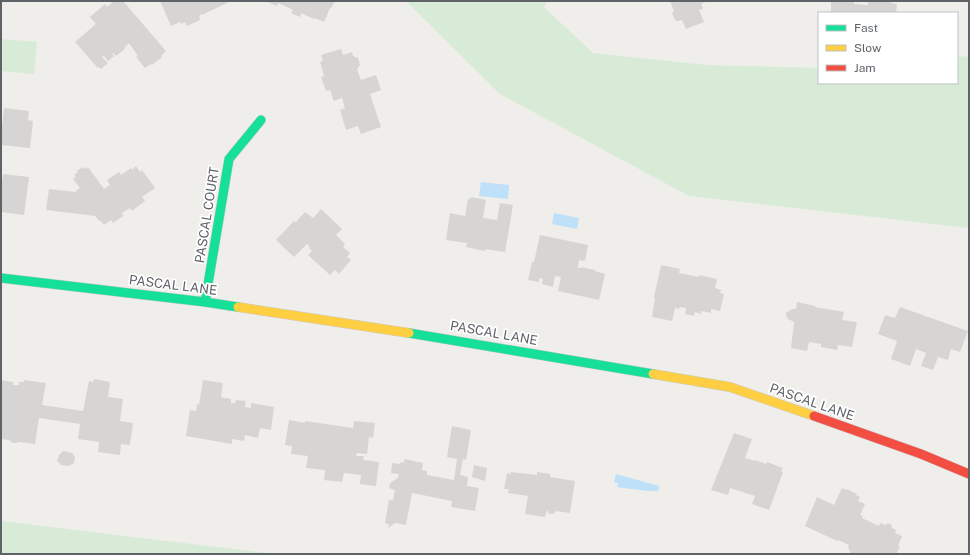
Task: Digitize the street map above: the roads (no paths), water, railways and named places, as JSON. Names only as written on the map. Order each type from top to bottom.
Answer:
[{"type":"street","name":"PASCAL COURT","points":[[205,302],[229,159],[261,120]]},
{"type":"street","name":"PASCAL LANE","points":[[1,278],[205,302],[436,337],[730,387],[921,454],[969,474]]},
{"type":"water","points":[[481,182],[509,185],[508,199],[479,196]]},
{"type":"water","points":[[554,213],[579,218],[577,229],[552,224]]},
{"type":"water","points":[[616,474],[659,486],[658,491],[617,487],[618,483],[614,482]]}]
